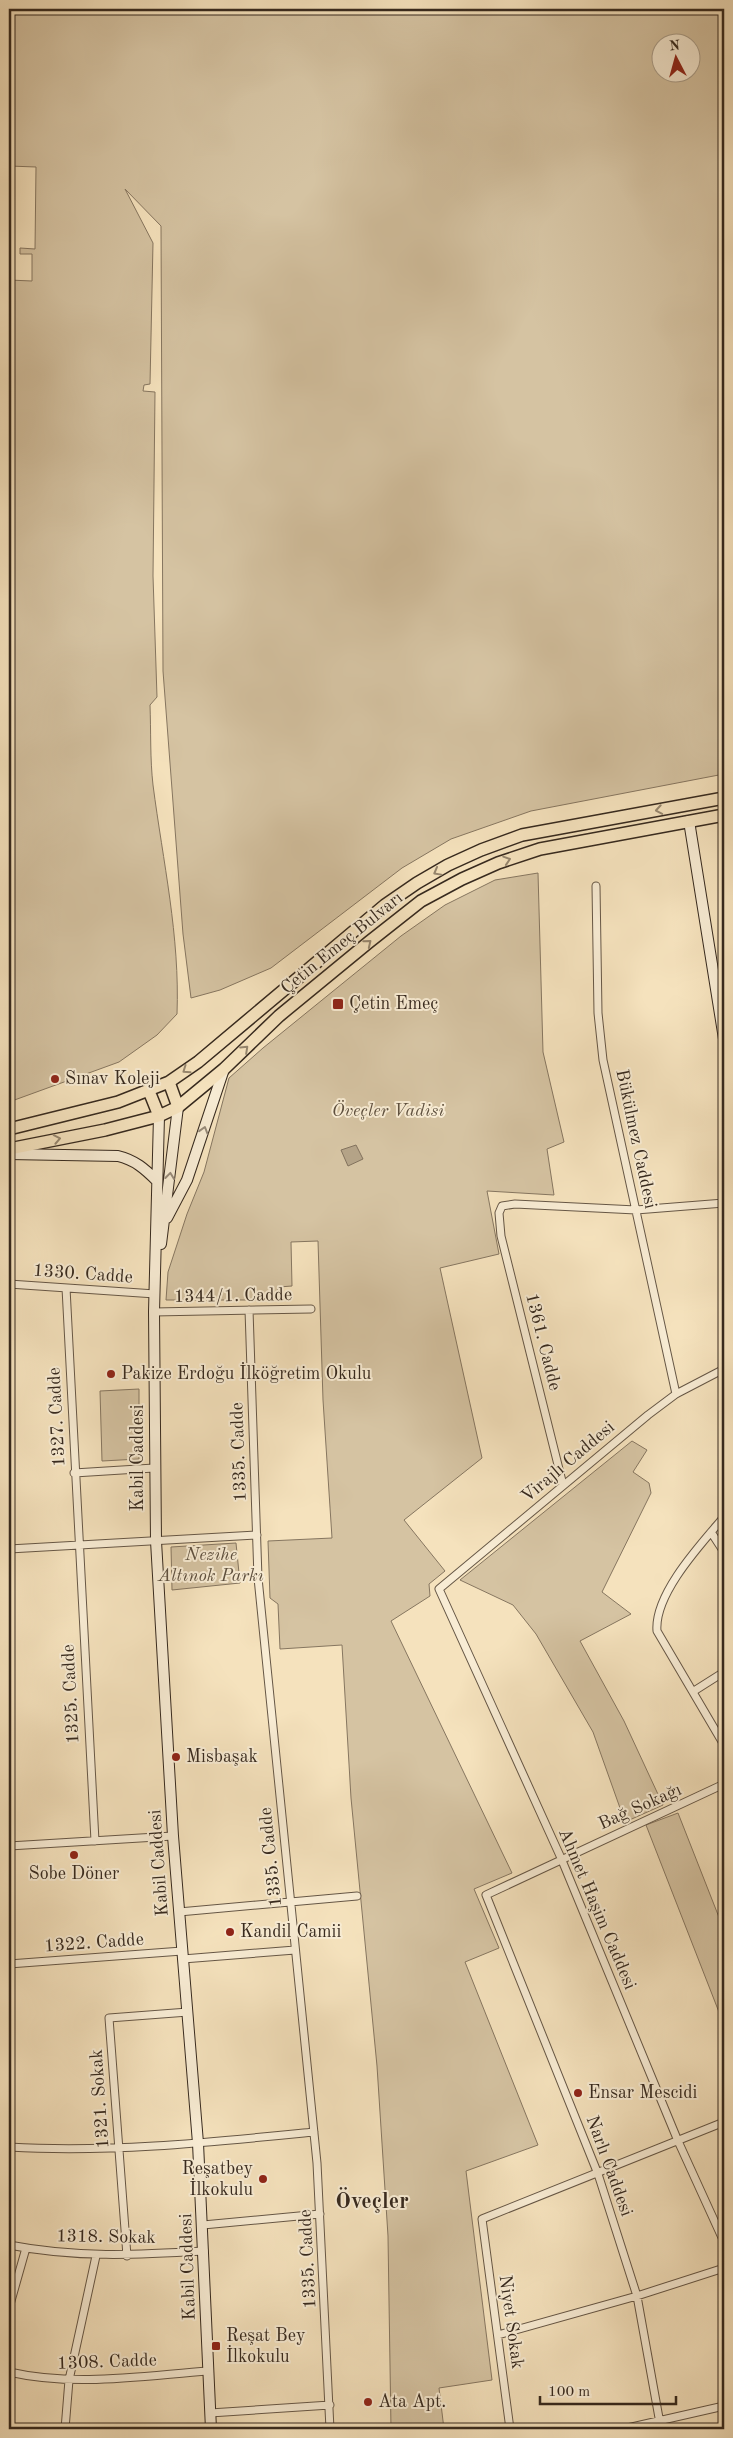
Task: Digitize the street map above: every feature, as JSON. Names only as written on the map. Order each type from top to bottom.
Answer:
[{"type":"main road","name":"Çetin Emeç Bulvarı","points":[[9,1129],[60,1118],[149,1091],[169,1082],[198,1062],[385,905],[416,883],[448,865],[481,850],[522,835],[724,798]]},
{"type":"main road","points":[[687,805],[722,1014],[724,1039]]},
{"type":"main road","name":"Çetin Emeç Bulvarı","points":[[9,1149],[104,1130],[159,1116],[178,1107],[224,1069],[279,1016],[369,942],[421,901],[462,879],[498,863],[540,849],[724,815]]},
{"type":"main road","points":[[164,1223],[187,1180],[224,1069]]},
{"type":"main road","points":[[169,1082],[178,1107]]},
{"type":"main road","points":[[149,1091],[159,1116]]},
{"type":"main road","name":"Kabil Caddesi","points":[[155,1294],[178,1107]]},
{"type":"main road","name":"Kabil Caddesi","points":[[159,1116],[154,1312],[156,1540],[173,1836],[198,2143],[211,2429]]},
{"type":"main road","points":[[9,1154],[118,1156],[128,1158],[143,1167],[157,1181]]},
{"type":"street","name":"Bükülmez Caddesi","points":[[596,886],[598,1005],[603,1060],[676,1394]]},
{"type":"street","points":[[636,1210],[724,1203]]},
{"type":"street","name":"1361. Cadde","points":[[563,1485],[501,1236],[499,1213],[502,1206],[516,1204],[636,1210]]},
{"type":"street","name":"1330. Cadde","points":[[9,1284],[155,1294]]},
{"type":"street","name":"1327. Cadde","points":[[66,1288],[78,1545]]},
{"type":"street","name":"1344/1. Cadde","points":[[154,1312],[311,1309]]},
{"type":"street","name":"1335. Cadde","points":[[249,1310],[258,1578],[314,2132],[320,2214],[330,2429]]},
{"type":"street","name":"Virajlı Caddesi","points":[[439,1589],[563,1485],[676,1394],[724,1369]]},
{"type":"street","points":[[74,1473],[154,1468]]},
{"type":"street","points":[[724,1518],[680,1573],[663,1602],[656,1623],[657,1631],[724,1745]]},
{"type":"street","points":[[712,1532],[724,1552]]},
{"type":"street","points":[[9,1549],[257,1534]]},
{"type":"street","name":"1325. Cadde","points":[[78,1545],[95,1841]]},
{"type":"street","name":"Ahmet Haşim Caddesi","points":[[439,1589],[560,1858],[678,2141],[724,2242]]},
{"type":"street","points":[[694,1691],[724,1672]]},
{"type":"street","name":"Bağ Sokağı","points":[[486,1895],[560,1858],[724,1784]]},
{"type":"street","points":[[9,1846],[173,1836]]},
{"type":"street","name":"Narlı Caddesi","points":[[486,1895],[598,2174],[636,2296],[661,2429]]},
{"type":"street","points":[[179,1912],[356,1896]]},
{"type":"street","name":"1322. Cadde","points":[[9,1964],[295,1950]]},
{"type":"street","name":"1321. Sokak","points":[[127,2256],[110,2018],[188,2012]]},
{"type":"street","points":[[598,2174],[724,2122]]},
{"type":"street","points":[[9,2147],[119,2148],[314,2132]]},
{"type":"street","name":"Niyet Sokak","points":[[510,2429],[482,2219],[598,2174]]},
{"type":"street","points":[[203,2225],[320,2214]]},
{"type":"street","name":"1318. Sokak","points":[[9,2245],[96,2256],[204,2251]]},
{"type":"street","points":[[9,2308],[26,2248]]},
{"type":"street","points":[[65,2429],[69,2380],[96,2256]]},
{"type":"street","points":[[498,2335],[636,2296],[724,2268]]},
{"type":"street","name":"1308. Cadde","points":[[9,2372],[35,2378],[69,2380],[208,2371]]},
{"type":"street","points":[[9,2372],[10,2429]]},
{"type":"street","points":[[210,2413],[330,2406]]},
{"type":"street","points":[[623,2429],[724,2406]]},
{"type":"green space","points":[[9,9],[724,9],[724,774],[531,811],[451,839],[402,868],[271,968],[220,990],[191,998],[183,934],[163,671],[161,226],[125,189],[153,243],[150,384],[144,385],[143,391],[155,392],[153,576],[157,697],[150,705],[151,755],[153,785],[170,899],[176,956],[177,1014],[157,1035],[119,1062],[9,1102],[9,280],[32,281],[32,254],[20,254],[20,248],[35,249],[36,167],[9,166]]},
{"type":"green space","name":"Öveçler Vadisi","points":[[538,873],[543,1052],[564,1142],[547,1149],[554,1195],[487,1191],[499,1254],[440,1268],[482,1458],[404,1520],[445,1571],[429,1584],[430,1596],[391,1621],[512,1873],[474,1889],[499,1948],[465,1962],[538,2145],[466,2171],[492,2380],[439,2388],[444,2429],[391,2429],[388,2236],[377,2066],[351,1798],[342,1645],[280,1649],[278,1604],[270,1598],[268,1541],[332,1538],[323,1400],[318,1241],[291,1242],[292,1286],[279,1287],[271,1300],[166,1300],[168,1272],[187,1214],[204,1172],[229,1078],[401,936],[445,905],[495,880]]},
{"type":"green space","points":[[139,1389],[139,1459],[102,1461],[100,1391]]},
{"type":"green space","points":[[632,1441],[647,1450],[633,1472],[649,1483],[651,1493],[602,1592],[631,1614],[580,1641],[624,1721],[663,1805],[625,1822],[593,1732],[536,1634],[513,1605],[460,1580]]},
{"type":"green space","name":"Nezihe Altınok Parkı","points":[[236,1543],[240,1583],[172,1590],[171,1547]]},
{"type":"green space","points":[[678,1813],[724,1930],[724,2025],[646,1825]]},
{"type":"shaded area","points":[[356,1145],[363,1159],[348,1166],[341,1150]]},
{"type":"place","name":"Çetin Emeç","points":[[338,1004]]},
{"type":"place","name":"Sınav Koleji","points":[[55,1079]]},
{"type":"place","name":"Pakize Erdoğu İlköğretim Okulu","points":[[111,1374]]},
{"type":"place","name":"Misbaşak","points":[[176,1757]]},
{"type":"place","name":"Sobe Döner","points":[[74,1855]]},
{"type":"place","name":"Kandil Camii","points":[[230,1932]]},
{"type":"place","name":"Ensar Mescidi","points":[[578,2093]]},
{"type":"place","name":"Reşatbey İlkokulu","points":[[263,2179]]},
{"type":"place","name":"Reşat Bey İlkokulu","points":[[216,2346]]},
{"type":"place","name":"Ata Apt.","points":[[368,2402]]},
{"type":"district","name":"Öveçler","points":[[372,2202]]}]
